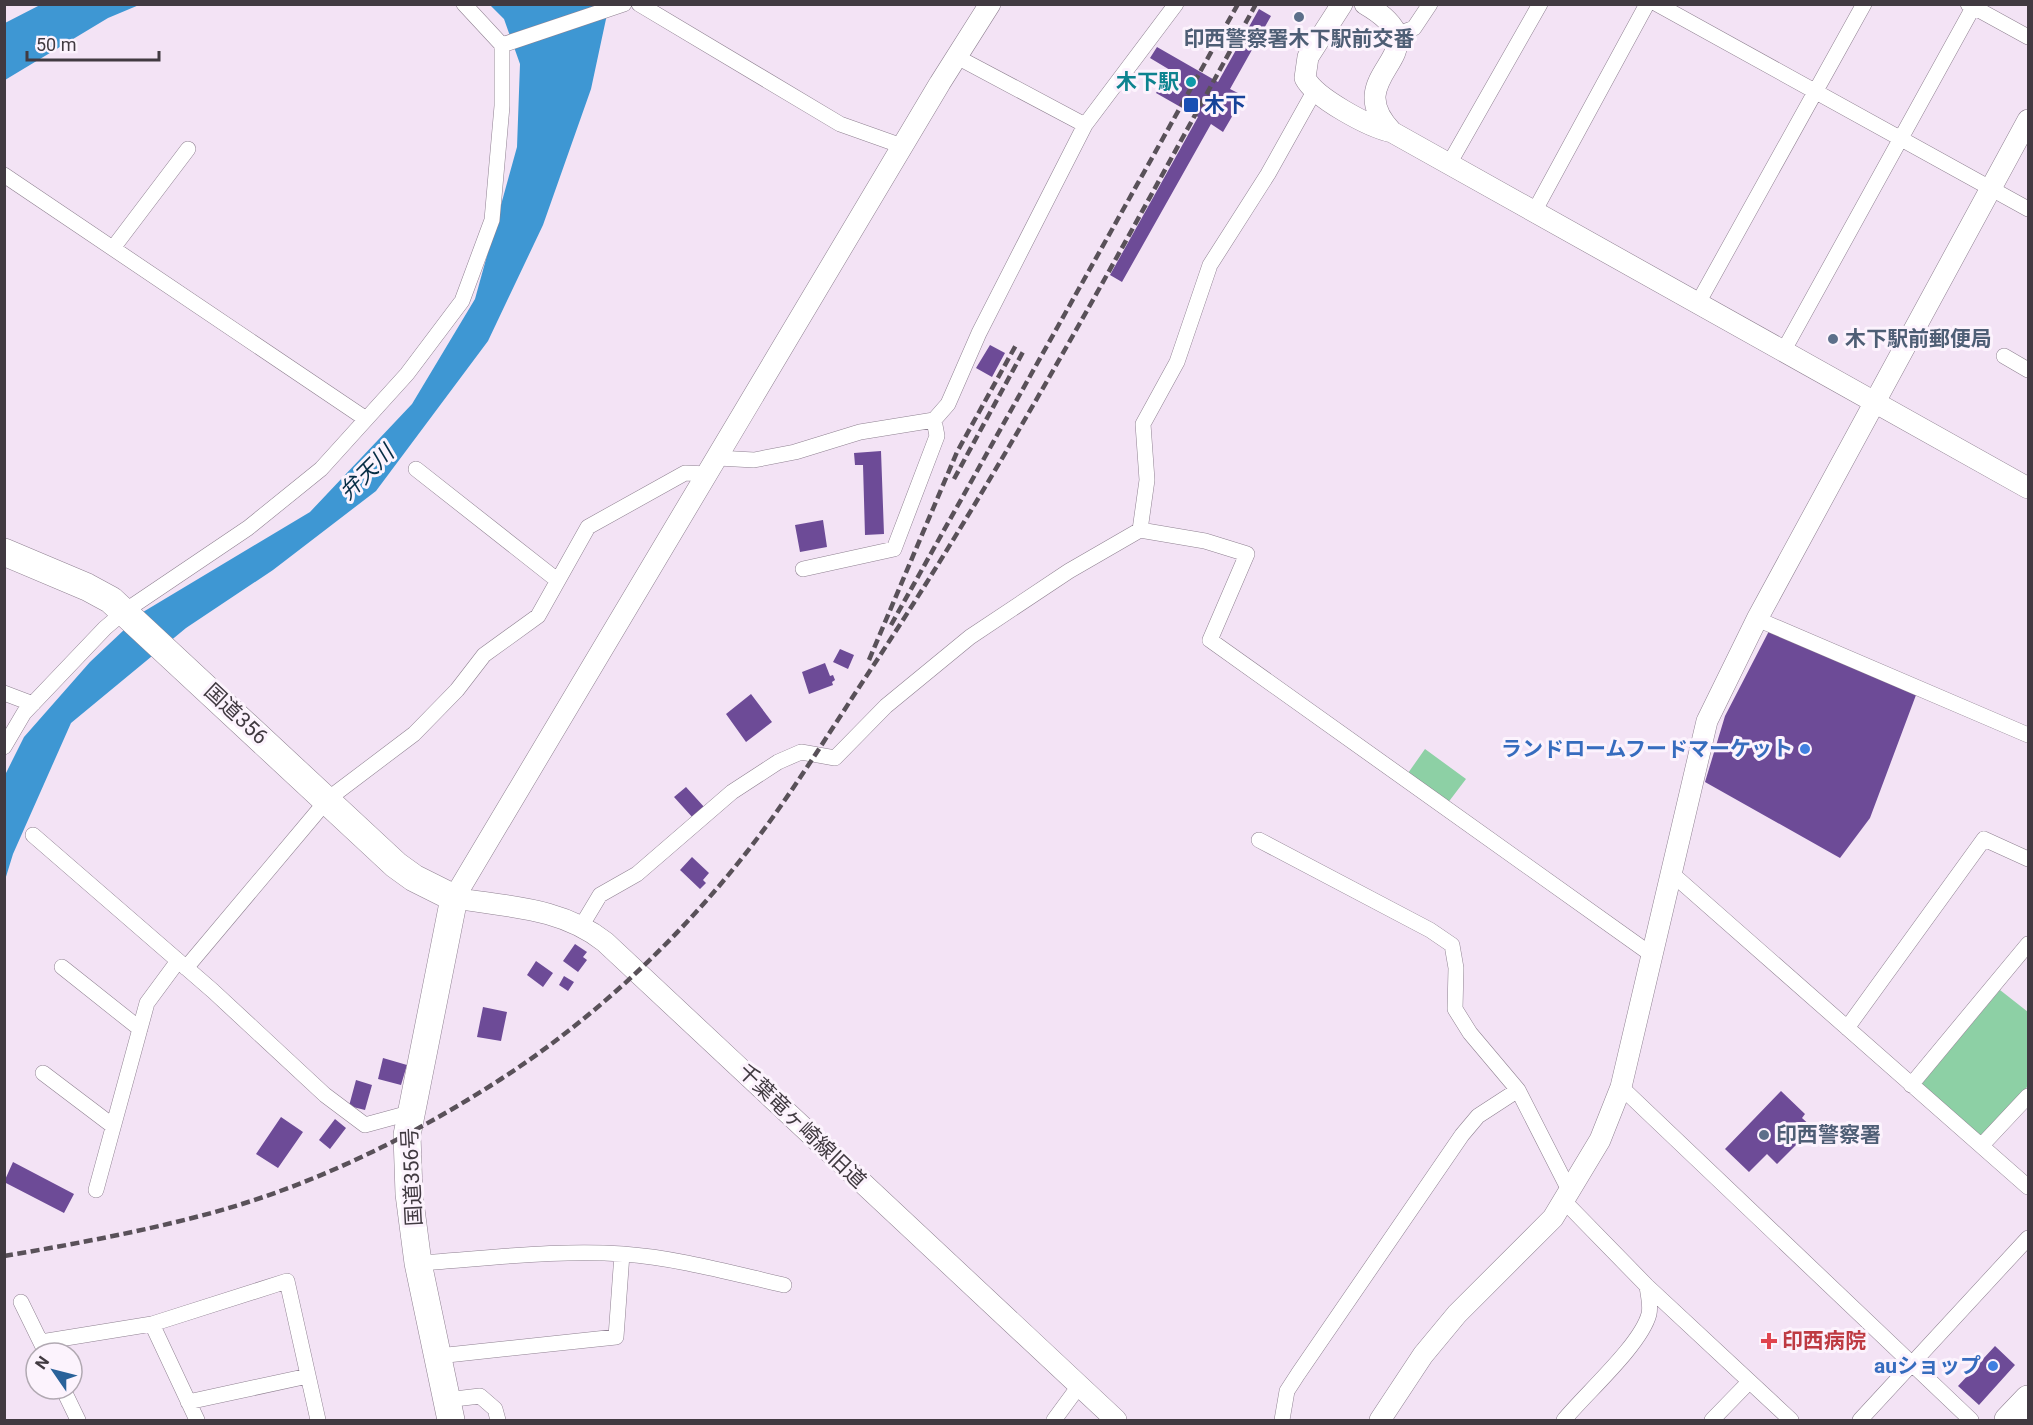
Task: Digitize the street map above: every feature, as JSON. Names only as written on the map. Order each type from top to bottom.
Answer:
[{"type":"highway","name":"国道356","points":[[4,552],[100,592],[128,614],[396,865],[414,878],[454,898]]},
{"type":"highway","name":"国道356号","points":[[448,1410],[418,1263],[407,1173],[409,1113],[454,898]]},
{"type":"highway","points":[[2008,1420],[2028,1399]]},
{"type":"street","points":[[4,747],[33,704],[73,660],[128,614],[248,528],[321,469],[407,374],[462,301],[492,220],[502,106],[502,45],[464,4]]},
{"type":"street","points":[[502,45],[624,4]]},
{"type":"street","points":[[639,4],[840,124],[902,146]]},
{"type":"street","points":[[454,898],[902,146],[990,4]]},
{"type":"street","points":[[96,1190],[147,1003],[328,799],[414,734],[457,690],[484,656],[538,616],[588,527],[685,473],[754,460],[860,432],[934,420],[948,404],[979,333],[1085,125],[1176,4]]},
{"type":"street","points":[[1342,4],[1308,57],[1305,78],[1315,90],[1368,124],[1392,132],[2028,488]]},
{"type":"street","points":[[1343,108],[1360,106],[1374,89],[1394,57],[1396,35],[1392,24],[1386,17],[1365,4]]},
{"type":"street","points":[[1396,35],[1414,28],[1430,4]]},
{"type":"street","points":[[1449,164],[1540,4]]},
{"type":"street","points":[[1534,212],[1647,4]]},
{"type":"street","points":[[1657,4],[2028,209]]},
{"type":"street","points":[[1698,303],[1864,4]]},
{"type":"street","points":[[1784,350],[1901,140],[1972,6],[2028,37]]},
{"type":"street","points":[[957,57],[1085,125]]},
{"type":"street","points":[[1374,89],[1377,113],[1392,132]]},
{"type":"street","points":[[1140,530],[1147,480],[1143,424],[1177,362],[1210,264],[1268,174],[1315,90]]},
{"type":"street","points":[[1380,1420],[1423,1355],[1457,1314],[1553,1218],[1600,1140],[1621,1087],[1707,721],[1757,619],[2028,120]]},
{"type":"street","points":[[113,248],[188,149]]},
{"type":"street","points":[[4,175],[366,419]]},
{"type":"street","points":[[2004,356],[2028,370]]},
{"type":"street","points":[[803,569],[894,549],[938,436],[934,420]]},
{"type":"street","points":[[416,469],[557,580]]},
{"type":"street","points":[[582,925],[600,895],[637,874],[732,792],[778,762],[801,752],[835,758],[886,706],[970,637],[1069,571],[1140,530],[1205,541],[1247,554],[1210,640],[1652,955]]},
{"type":"street","points":[[1757,619],[2028,735]]},
{"type":"street","points":[[4,693],[33,704]]},
{"type":"street","points":[[33,835],[182,964],[325,1095],[365,1125],[409,1113]]},
{"type":"street","points":[[1846,1028],[1984,839],[2028,860]]},
{"type":"street","points":[[1259,840],[1430,930],[1452,945],[1456,968],[1455,1009],[1470,1033],[1518,1090],[1567,1196],[1647,1286],[1791,1420]]},
{"type":"street","points":[[1670,872],[2028,1186]]},
{"type":"street","name":"千葉竜ヶ崎線旧道","points":[[454,898],[550,914],[582,925],[639,972],[1116,1420]]},
{"type":"street","points":[[1911,1085],[2028,944]]},
{"type":"street","points":[[62,967],[140,1029]]},
{"type":"street","points":[[43,1073],[113,1126]]},
{"type":"street","points":[[1621,1087],[1971,1420]]},
{"type":"street","points":[[1282,1420],[1287,1391],[1462,1135],[1478,1116],[1518,1090]]},
{"type":"street","points":[[1982,1145],[2028,1096]]},
{"type":"street","points":[[1860,1420],[2028,1238]]},
{"type":"street","points":[[418,1263],[622,1254],[681,1262],[784,1285]]},
{"type":"street","points":[[438,1356],[616,1337],[622,1254]]},
{"type":"street","points":[[72,1341],[153,1324],[287,1281],[318,1420]]},
{"type":"street","points":[[1564,1420],[1584,1395],[1623,1357],[1635,1339],[1649,1314],[1647,1286]]},
{"type":"street","points":[[21,1302],[40,1341]]},
{"type":"street","points":[[153,1324],[197,1420]]},
{"type":"street","points":[[189,1402],[308,1376]]},
{"type":"street","points":[[1712,1420],[1749,1382]]},
{"type":"street","points":[[1054,1420],[1079,1386]]},
{"type":"street","points":[[448,1410],[480,1396],[495,1409],[498,1420]]},
{"type":"street","points":[[69,1401],[78,1420]]},
{"type":"green space","points":[[1425,749],[1466,779],[1447,804],[1406,776]]},
{"type":"green space","points":[[2000,990],[2028,1012],[2028,1086],[1979,1140],[1920,1086]]},
{"type":"water","points":[[40,5],[139,5],[108,18],[5,80],[5,23]]},
{"type":"water","name":"弁天川","points":[[490,5],[609,5],[591,89],[543,225],[488,341],[376,491],[273,570],[186,628],[71,723],[13,854],[5,880],[5,775],[24,737],[90,662],[143,612],[310,512],[412,404],[475,299],[517,147],[520,64],[504,19]]},
{"type":"building","points":[[1259,9],[1271,16],[1230,89],[1244,96],[1223,132],[1211,124],[1122,282],[1110,275],[1198,117],[1156,93],[1170,70],[1150,58],[1157,47],[1218,82]]},
{"type":"building","points":[[990,345],[1005,353],[992,377],[976,368]]},
{"type":"building","points":[[881,451],[884,534],[865,535],[863,465],[855,465],[854,453]]},
{"type":"building","points":[[823,520],[827,547],[800,552],[795,525]]},
{"type":"building","name":"ランドロームフードマーケット","points":[[1769,631],[1916,695],[1870,818],[1840,858],[1705,782],[1725,716]]},
{"type":"building","points":[[840,649],[854,655],[848,669],[833,662]]},
{"type":"building","points":[[825,663],[830,676],[833,675],[835,680],[832,682],[833,685],[809,694],[802,672]]},
{"type":"building","points":[[751,694],[772,722],[746,742],[726,714]]},
{"type":"building","points":[[686,787],[705,808],[693,818],[674,797]]},
{"type":"building","points":[[692,857],[709,873],[703,880],[706,883],[700,889],[680,870]]},
{"type":"building","points":[[575,944],[587,952],[583,957],[587,960],[578,972],[563,961]]},
{"type":"building","points":[[536,961],[553,973],[543,987],[527,975]]},
{"type":"building","points":[[564,976],[574,982],[568,991],[559,985]]},
{"type":"building","points":[[483,1007],[507,1012],[501,1041],[477,1037]]},
{"type":"building","points":[[383,1058],[407,1065],[401,1085],[378,1079]]},
{"type":"building","points":[[356,1080],[372,1085],[365,1110],[349,1106]]},
{"type":"building","points":[[1781,1091],[1805,1114],[1802,1118],[1813,1128],[1777,1164],[1767,1154],[1749,1172],[1725,1149]]},
{"type":"building","points":[[281,1117],[303,1132],[278,1168],[256,1154]]},
{"type":"building","points":[[335,1119],[346,1128],[330,1149],[319,1140]]},
{"type":"building","points":[[13,1162],[74,1194],[64,1213],[4,1182]]},
{"type":"building","points":[[1995,1346],[2015,1365],[1979,1405],[1958,1386]]},
{"type":"railway","points":[[891,625],[1238,4]]},
{"type":"railway","points":[[4,1256],[110,1237],[215,1212],[253,1201],[327,1173],[398,1139],[501,1079],[580,1022],[654,956],[721,884],[780,807],[925,586],[1071,339],[1256,4]]},
{"type":"railway","points":[[869,660],[957,452],[1016,345]]},
{"type":"railway","points":[[954,479],[1024,350]]},
{"type":"place","name":"印西警察署木下駅前交番","points":[[1299,17]]},
{"type":"place","name":"木下駅","points":[[1191,82]]},
{"type":"place","name":"木下","points":[[1191,105]]},
{"type":"place","name":"木下駅前郵便局","points":[[1833,339]]},
{"type":"place","name":"ランドロームフードマーケット","points":[[1805,749]]},
{"type":"place","name":"印西警察署","points":[[1764,1135]]},
{"type":"place","name":"印西病院","points":[[1769,1341]]},
{"type":"place","name":"auショップ","points":[[1993,1366]]}]
